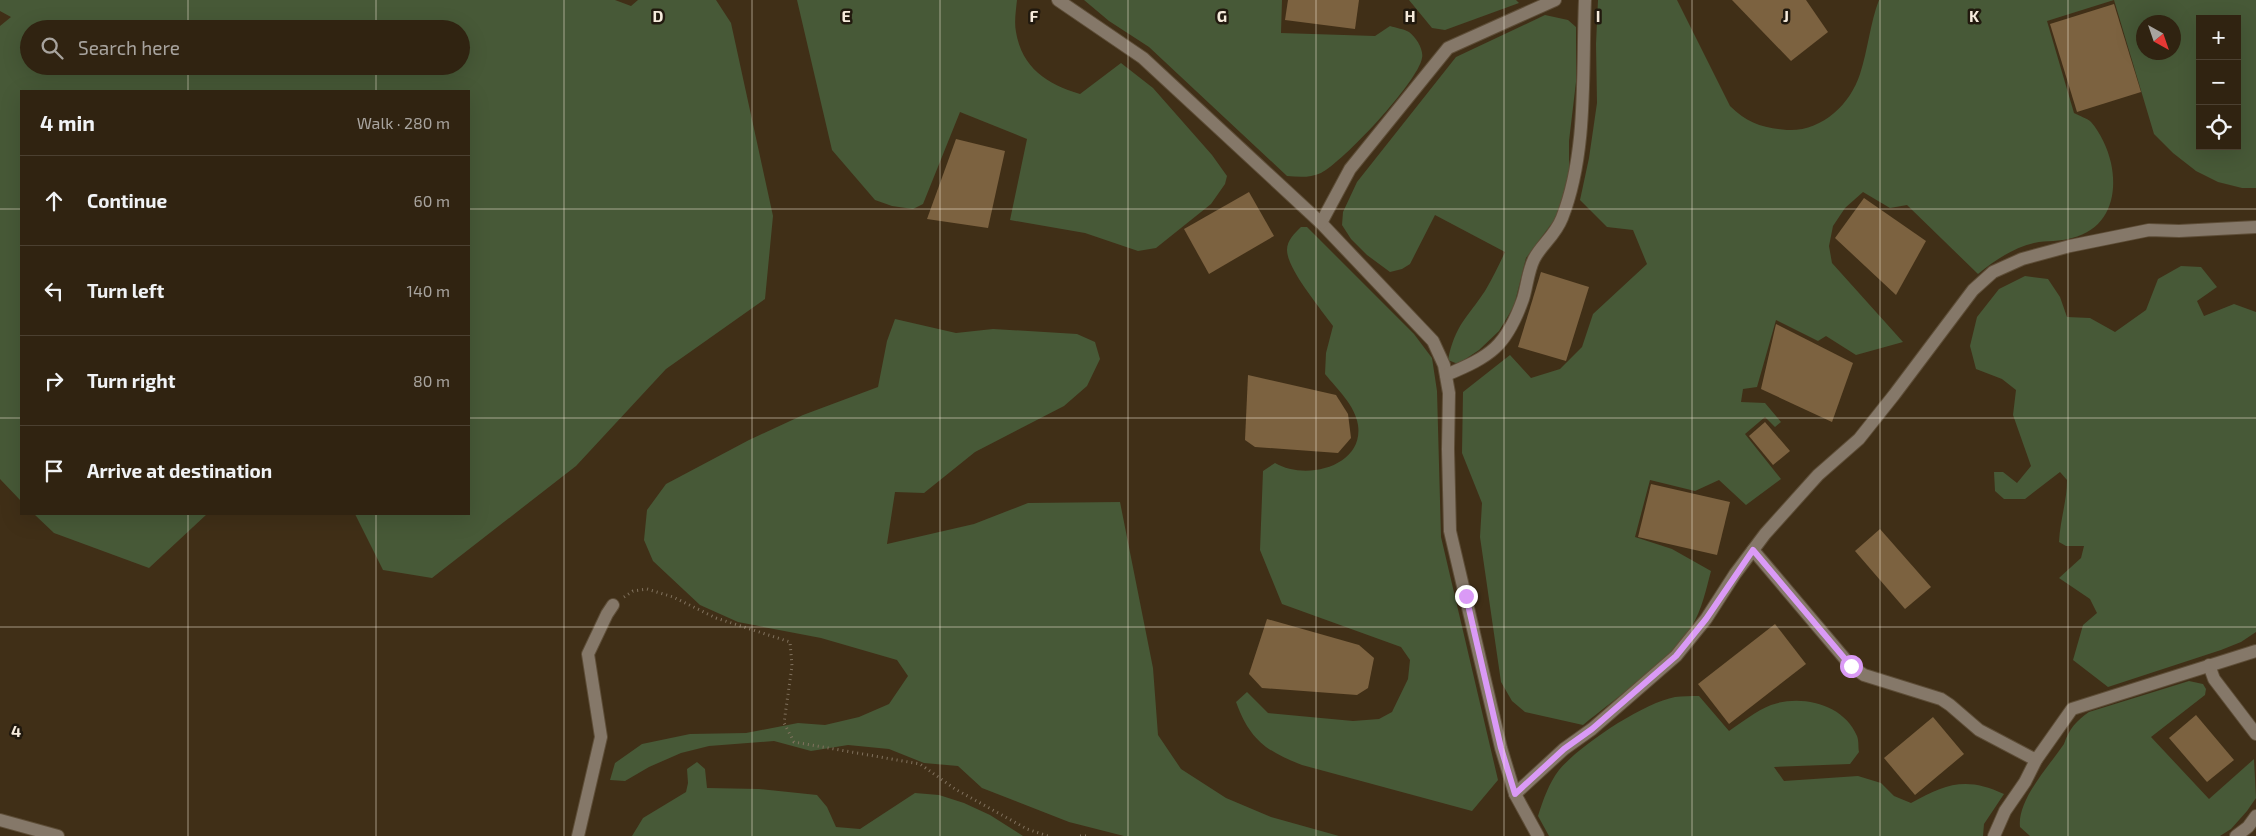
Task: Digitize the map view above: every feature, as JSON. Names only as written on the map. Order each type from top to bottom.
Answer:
[{"type":"street","points":[[1058,0],[1143,58],[1321,223],[1433,341],[1444,365],[1449,393],[1450,531],[1501,748],[1515,794],[1538,836]]},
{"type":"street","points":[[1321,223],[1350,169],[1448,48],[1555,0]]},
{"type":"street","points":[[1446,375],[1477,362],[1502,343],[1513,324],[1523,298],[1534,258],[1551,239],[1562,220],[1570,196],[1578,158],[1585,0]]},
{"type":"street","points":[[1515,794],[1564,749],[1592,729],[1676,656],[1706,619],[1753,550],[1792,502],[1818,475],[1859,439],[1973,290],[1993,272],[2022,259],[2070,246],[2149,230],[2180,231],[2256,227]]},
{"type":"street","points":[[1753,550],[1851,666],[1864,675],[1940,699],[1950,705],[1978,730],[2036,760]]},
{"type":"street","points":[[578,836],[600,737],[588,654],[607,614],[614,605]]},
{"type":"street","points":[[1994,836],[2005,811],[2025,782],[2036,760],[2072,709],[2256,651]]},
{"type":"street","points":[[2210,665],[2214,679],[2256,734]]},
{"type":"street","points":[[2236,836],[2248,827],[2256,816]]},
{"type":"street","points":[[0,820],[58,836]]},
{"type":"path","points":[[614,605],[633,591],[647,589],[673,597],[716,618],[790,642],[792,666],[784,720],[794,742],[920,764],[955,789],[1027,829],[1048,836]]},
{"type":"path","points":[[1080,836],[1088,836]]},
{"type":"green space","points":[[0,0],[615,0],[631,6],[638,0],[716,0],[731,23],[773,216],[765,299],[666,369],[576,466],[432,578],[383,570],[356,515],[470,515],[470,90],[20,90],[20,500],[0,479],[0,26],[11,17],[0,11]]},
{"type":"green space","points":[[797,0],[1017,0],[1015,24],[1019,45],[1030,65],[1038,73],[1057,85],[1080,94],[1121,63],[1153,88],[1212,155],[1227,176],[1225,184],[1211,204],[1156,248],[1138,251],[1085,233],[1010,220],[1027,139],[960,112],[923,204],[913,209],[892,206],[875,200],[832,150]]},
{"type":"green space","points":[[1084,0],[1282,0],[1281,33],[1375,36],[1390,26],[1412,34],[1421,48],[1422,58],[1408,85],[1346,154],[1317,175],[1304,177],[1287,176],[1149,47],[1109,21]]},
{"type":"green space","points":[[1409,0],[1516,0],[1519,3],[1445,30],[1432,28]]},
{"type":"green space","points":[[1598,0],[1677,0],[1730,106],[1743,117],[1756,124],[1787,130],[1799,129],[1822,121],[1841,106],[1849,96],[1860,74],[1879,0],[2114,0],[2047,21],[2074,113],[2094,126],[2110,158],[2113,187],[2108,209],[2102,219],[2085,234],[2063,240],[2034,243],[2012,251],[1978,274],[1907,205],[1890,208],[1863,192],[1845,208],[1833,226],[1829,246],[1832,263],[1903,342],[1856,355],[1826,336],[1818,341],[1776,320],[1757,387],[1743,389],[1741,402],[1765,403],[1781,422],[1775,427],[1765,417],[1745,434],[1781,479],[1746,505],[1719,480],[1695,491],[1650,480],[1635,537],[1672,549],[1711,571],[1698,613],[1692,626],[1682,639],[1657,666],[1583,725],[1525,712],[1512,701],[1501,682],[1480,537],[1482,503],[1462,453],[1463,392],[1510,355],[1531,378],[1560,369],[1582,347],[1593,314],[1647,264],[1633,230],[1607,227],[1580,200],[1589,158],[1597,103],[1596,44]]},
{"type":"green space","points":[[2114,0],[2256,0],[2256,188],[2242,188],[2218,182],[2196,171],[2173,153],[2154,134]]},
{"type":"green space","points":[[1545,15],[1568,20],[1576,27],[1576,82],[1569,141],[1569,171],[1562,202],[1555,219],[1526,258],[1514,306],[1499,331],[1479,350],[1458,364],[1448,360],[1454,338],[1462,322],[1485,291],[1505,252],[1435,215],[1410,264],[1402,269],[1390,272],[1367,255],[1351,239],[1342,225],[1343,212],[1357,182],[1456,57]]},
{"type":"green space","points":[[1301,227],[1307,227],[1414,334],[1432,358],[1437,391],[1441,537],[1498,780],[1472,811],[1302,765],[1278,755],[1254,735],[1241,715],[1236,702],[1247,692],[1268,713],[1353,721],[1379,719],[1392,712],[1408,679],[1410,660],[1401,647],[1282,604],[1260,550],[1263,471],[1275,463],[1301,471],[1330,467],[1352,451],[1357,439],[1358,425],[1353,411],[1325,374],[1326,353],[1333,326],[1298,278],[1288,258],[1288,243]]},
{"type":"green space","points":[[2181,266],[2201,267],[2217,287],[2197,301],[2204,316],[2234,304],[2256,312],[2256,632],[2241,642],[2221,650],[2108,687],[2073,660],[2083,625],[2097,613],[2090,599],[2059,578],[2081,558],[2084,546],[2066,546],[2059,542],[2067,480],[2060,472],[2025,499],[2004,499],[1995,491],[1994,472],[2003,472],[2017,483],[2031,466],[2013,415],[2016,390],[2002,379],[1976,369],[1970,346],[1977,317],[1999,289],[2025,276],[2048,279],[2060,297],[2067,317],[2090,318],[2115,332],[2146,310],[2158,279]]},
{"type":"green space","points":[[895,319],[956,333],[993,329],[1077,334],[1095,342],[1100,359],[1087,386],[1064,406],[975,452],[924,493],[895,492],[887,544],[974,524],[1028,503],[1120,502],[1153,668],[1158,735],[1181,769],[1226,798],[1271,817],[1339,836],[1124,836],[1069,822],[982,788],[958,766],[924,763],[889,749],[848,745],[811,751],[774,741],[709,746],[681,753],[649,767],[625,781],[610,780],[615,763],[642,744],[690,734],[746,733],[798,723],[825,725],[859,717],[889,704],[908,676],[897,660],[821,638],[738,622],[700,605],[653,561],[644,540],[647,510],[666,484],[749,440],[803,415],[878,387],[887,341]]},
{"type":"green space","points":[[35,515],[206,515],[149,568],[54,533]]},
{"type":"green space","points":[[2189,681],[2203,684],[2206,689],[2205,695],[2151,737],[2209,799],[2254,759],[2256,798],[2231,829],[2220,836],[2030,836],[2020,827],[2020,817],[2035,784],[2080,719],[2089,712]]},
{"type":"green space","points":[[1699,696],[1729,731],[1765,707],[1795,701],[1820,704],[1832,709],[1851,725],[1858,738],[1859,752],[1850,764],[1774,767],[1784,781],[1858,776],[1881,783],[1894,796],[1911,803],[1945,787],[1956,785],[1978,785],[2004,794],[1984,824],[1983,836],[1549,836],[1538,816],[1552,780],[1569,760],[1596,737],[1646,707],[1675,697]]},
{"type":"green space","points":[[697,762],[705,769],[707,788],[759,789],[817,795],[827,807],[836,827],[860,829],[915,793],[939,795],[964,803],[990,815],[1023,836],[632,836],[643,818],[686,792],[688,783],[687,769]]},
{"type":"building","points":[[1288,0],[1359,0],[1355,29],[1285,20]]},
{"type":"building","points":[[1732,0],[1806,0],[1828,32],[1791,61]]},
{"type":"building","points":[[2114,4],[2141,92],[2077,112],[2050,24]]},
{"type":"building","points":[[956,139],[1005,151],[988,228],[927,219]]},
{"type":"building","points":[[1249,192],[1274,236],[1209,274],[1184,229]]},
{"type":"building","points":[[1864,198],[1926,241],[1896,295],[1835,238]]},
{"type":"building","points":[[1541,272],[1589,287],[1566,361],[1518,347]]},
{"type":"building","points":[[1776,324],[1853,363],[1832,422],[1761,389]]},
{"type":"building","points":[[1248,375],[1336,395],[1348,414],[1351,438],[1338,453],[1255,447],[1245,440]]},
{"type":"building","points":[[1765,422],[1790,451],[1773,465],[1749,436]]},
{"type":"building","points":[[1651,484],[1730,502],[1717,555],[1638,537]]},
{"type":"building","points":[[1880,529],[1931,587],[1905,609],[1855,551]]},
{"type":"building","points":[[1267,619],[1359,645],[1374,658],[1368,688],[1357,695],[1262,688],[1249,674]]},
{"type":"building","points":[[1775,624],[1806,664],[1729,724],[1698,684]]},
{"type":"building","points":[[2196,715],[2234,760],[2207,782],[2169,738]]},
{"type":"building","points":[[1933,717],[1964,754],[1915,795],[1884,758]]},
{"type":"route","points":[[1466,596],[1501,748],[1515,794],[1564,749],[1592,729],[1676,656],[1706,619],[1753,550],[1851,666]]}]
